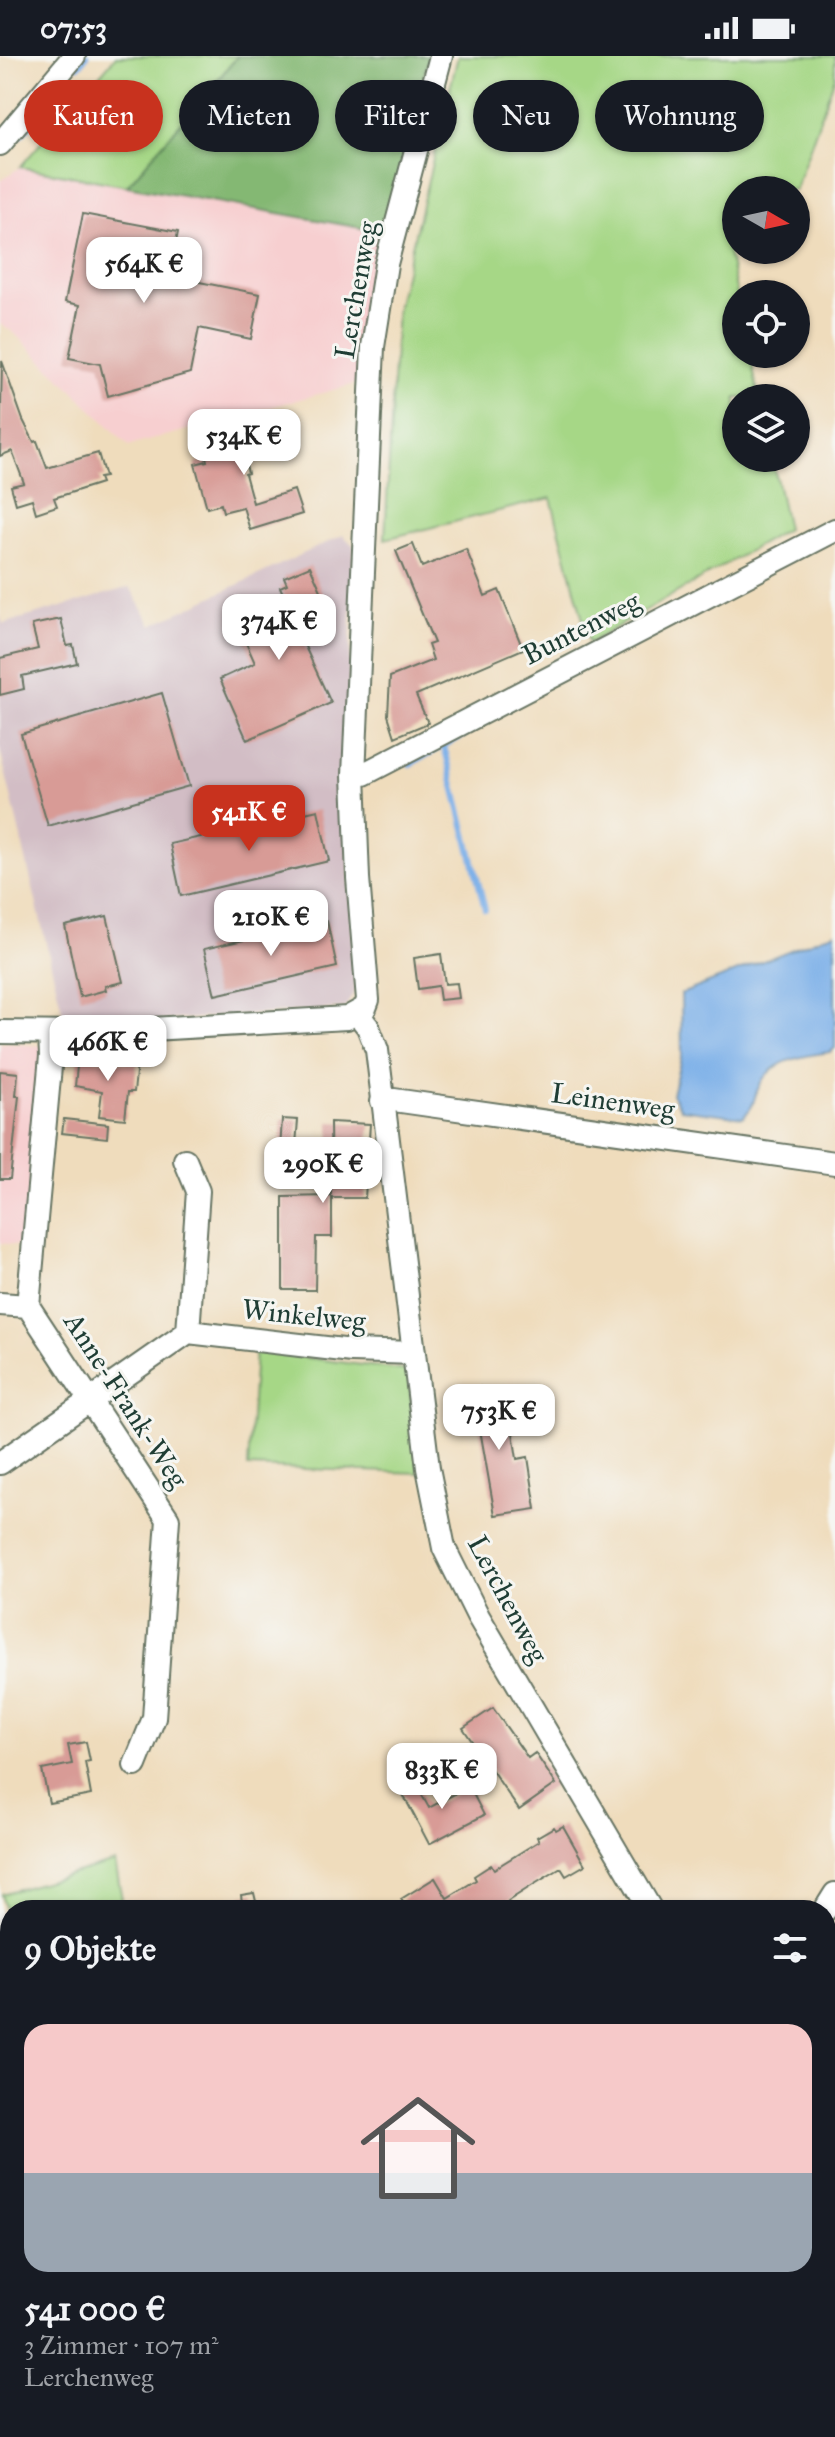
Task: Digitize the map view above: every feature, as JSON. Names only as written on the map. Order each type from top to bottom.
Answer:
[{"type":"street","points":[[0,144],[74,56]]},
{"type":"street","name":"Lerchenweg","points":[[441,56],[386,264],[373,347],[354,775],[358,878],[368,1000],[365,1008],[357,1013],[368,1027],[377,1050],[428,1468],[444,1548],[478,1616],[645,1900]]},
{"type":"street","name":"Buntenweg","points":[[354,775],[364,774],[835,530]]},
{"type":"street","points":[[0,1032],[50,1034],[347,1018],[357,1013]]},
{"type":"street","name":"Anne-Frank-Weg","points":[[50,1034],[51,1056],[28,1306],[168,1519],[154,1718],[135,1765]]},
{"type":"street","name":"Leinenweg","points":[[382,1101],[394,1100],[835,1163]]},
{"type":"street","points":[[0,1463],[188,1332],[198,1191],[185,1160]]},
{"type":"street","name":"Anne-Frank-Weg","points":[[0,1304],[28,1306]]},
{"type":"street","name":"Winkelweg","points":[[188,1332],[352,1351],[414,1353]]},
{"type":"shaded area","points":[[20,167],[384,232],[359,383],[129,446],[13,332],[0,324],[0,181]]},
{"type":"shaded area","points":[[343,535],[354,546],[345,780],[355,990],[345,1008],[66,1027],[0,750],[0,615],[3,624],[130,587],[152,625]]},
{"type":"shaded area","points":[[0,1043],[44,1046],[24,1246],[0,1243]]},
{"type":"green space","points":[[116,56],[238,56],[218,80],[179,80],[179,125],[163,144],[163,80],[95,80]]},
{"type":"green space","points":[[238,56],[429,56],[423,80],[335,80],[335,152],[404,152],[384,232],[127,186],[156,152],[163,152],[163,144],[179,125],[179,152],[319,152],[319,80],[218,80]]},
{"type":"green space","points":[[458,56],[835,56],[835,76],[800,176],[722,176],[722,264],[730,264],[734,280],[722,280],[722,368],[753,368],[756,384],[722,384],[722,472],[775,472],[787,529],[589,643],[551,498],[385,539],[397,308],[435,152],[457,152],[457,80],[452,80]]},
{"type":"green space","points":[[33,152],[156,152],[127,186],[20,167]]},
{"type":"green space","points":[[255,1351],[408,1371],[419,1473],[248,1467]]},
{"type":"green space","points":[[115,1862],[122,1899],[3,1900],[1,1894]]},
{"type":"water","points":[[835,932],[835,1048],[830,1052],[788,1061],[771,1071],[763,1079],[752,1106],[743,1117],[681,1109],[672,1094],[682,1054],[681,994]]},
{"type":"building","points":[[83,214],[178,232],[169,276],[260,294],[251,339],[199,328],[190,373],[108,396],[100,364],[69,358],[80,305],[65,302]]},
{"type":"building","points":[[2,361],[23,420],[34,442],[37,441],[47,468],[98,453],[105,477],[99,478],[101,483],[54,498],[57,506],[36,513],[32,499],[16,504],[11,486],[24,483],[12,451],[0,456]]},
{"type":"building","points":[[271,412],[278,438],[259,443],[260,447],[243,452],[253,503],[294,490],[302,514],[250,530],[243,507],[223,512],[221,504],[207,508],[195,464],[207,461],[206,457],[238,448],[231,423]]},
{"type":"building","points":[[413,544],[422,567],[466,549],[485,596],[499,590],[523,649],[416,695],[428,723],[395,737],[388,715],[390,677],[433,660],[428,645],[434,643],[396,551]]},
{"type":"building","points":[[310,566],[330,611],[296,627],[331,703],[247,740],[220,679],[255,663],[239,627],[288,604],[280,587],[287,584],[284,577]]},
{"type":"building","points":[[61,619],[67,646],[73,645],[77,663],[22,676],[24,689],[0,695],[0,658],[38,649],[32,625]]},
{"type":"building","points":[[162,693],[189,786],[48,826],[21,734]]},
{"type":"building","points":[[318,810],[329,861],[181,896],[170,844]]},
{"type":"building","points":[[107,916],[123,982],[80,997],[65,926]]},
{"type":"building","points":[[327,921],[337,967],[215,995],[204,949]]},
{"type":"building","points":[[441,954],[445,984],[457,983],[459,998],[440,1000],[438,986],[418,989],[414,958]]},
{"type":"building","points":[[78,1057],[137,1064],[134,1092],[128,1092],[125,1119],[99,1116],[102,1091],[75,1086]]},
{"type":"building","points":[[0,1071],[18,1073],[16,1096],[19,1096],[10,1179],[0,1179]]},
{"type":"building","points":[[64,1119],[108,1124],[107,1138],[62,1133]]},
{"type":"building","points":[[282,1119],[298,1120],[293,1182],[278,1181]]},
{"type":"building","points":[[330,1122],[370,1124],[365,1198],[332,1198],[332,1237],[316,1237],[315,1290],[283,1290],[283,1197],[331,1196]]},
{"type":"building","points":[[480,1387],[482,1401],[507,1397],[517,1459],[528,1457],[536,1509],[495,1515],[478,1418],[459,1421],[454,1391]]},
{"type":"building","points":[[493,1708],[528,1758],[535,1753],[556,1784],[519,1810],[463,1728]]},
{"type":"building","points":[[86,1742],[90,1761],[85,1762],[91,1795],[49,1803],[42,1770],[72,1764],[68,1745]]},
{"type":"building","points":[[413,1779],[429,1808],[469,1786],[484,1815],[429,1844],[399,1787]]},
{"type":"building","points":[[563,1826],[585,1865],[566,1876],[561,1868],[510,1900],[401,1899],[435,1878],[447,1898],[476,1880],[474,1876],[491,1865],[494,1869],[539,1841],[537,1837],[554,1827],[556,1830]]},
{"type":"building","points":[[254,1893],[256,1900],[242,1900],[241,1895]]},
{"type":"waterway","points":[[79,66],[87,56]]},
{"type":"waterway","points":[[21,135],[24,132]]},
{"type":"waterway","points":[[410,764],[463,735]]},
{"type":"waterway","points":[[444,746],[485,909]]}]
